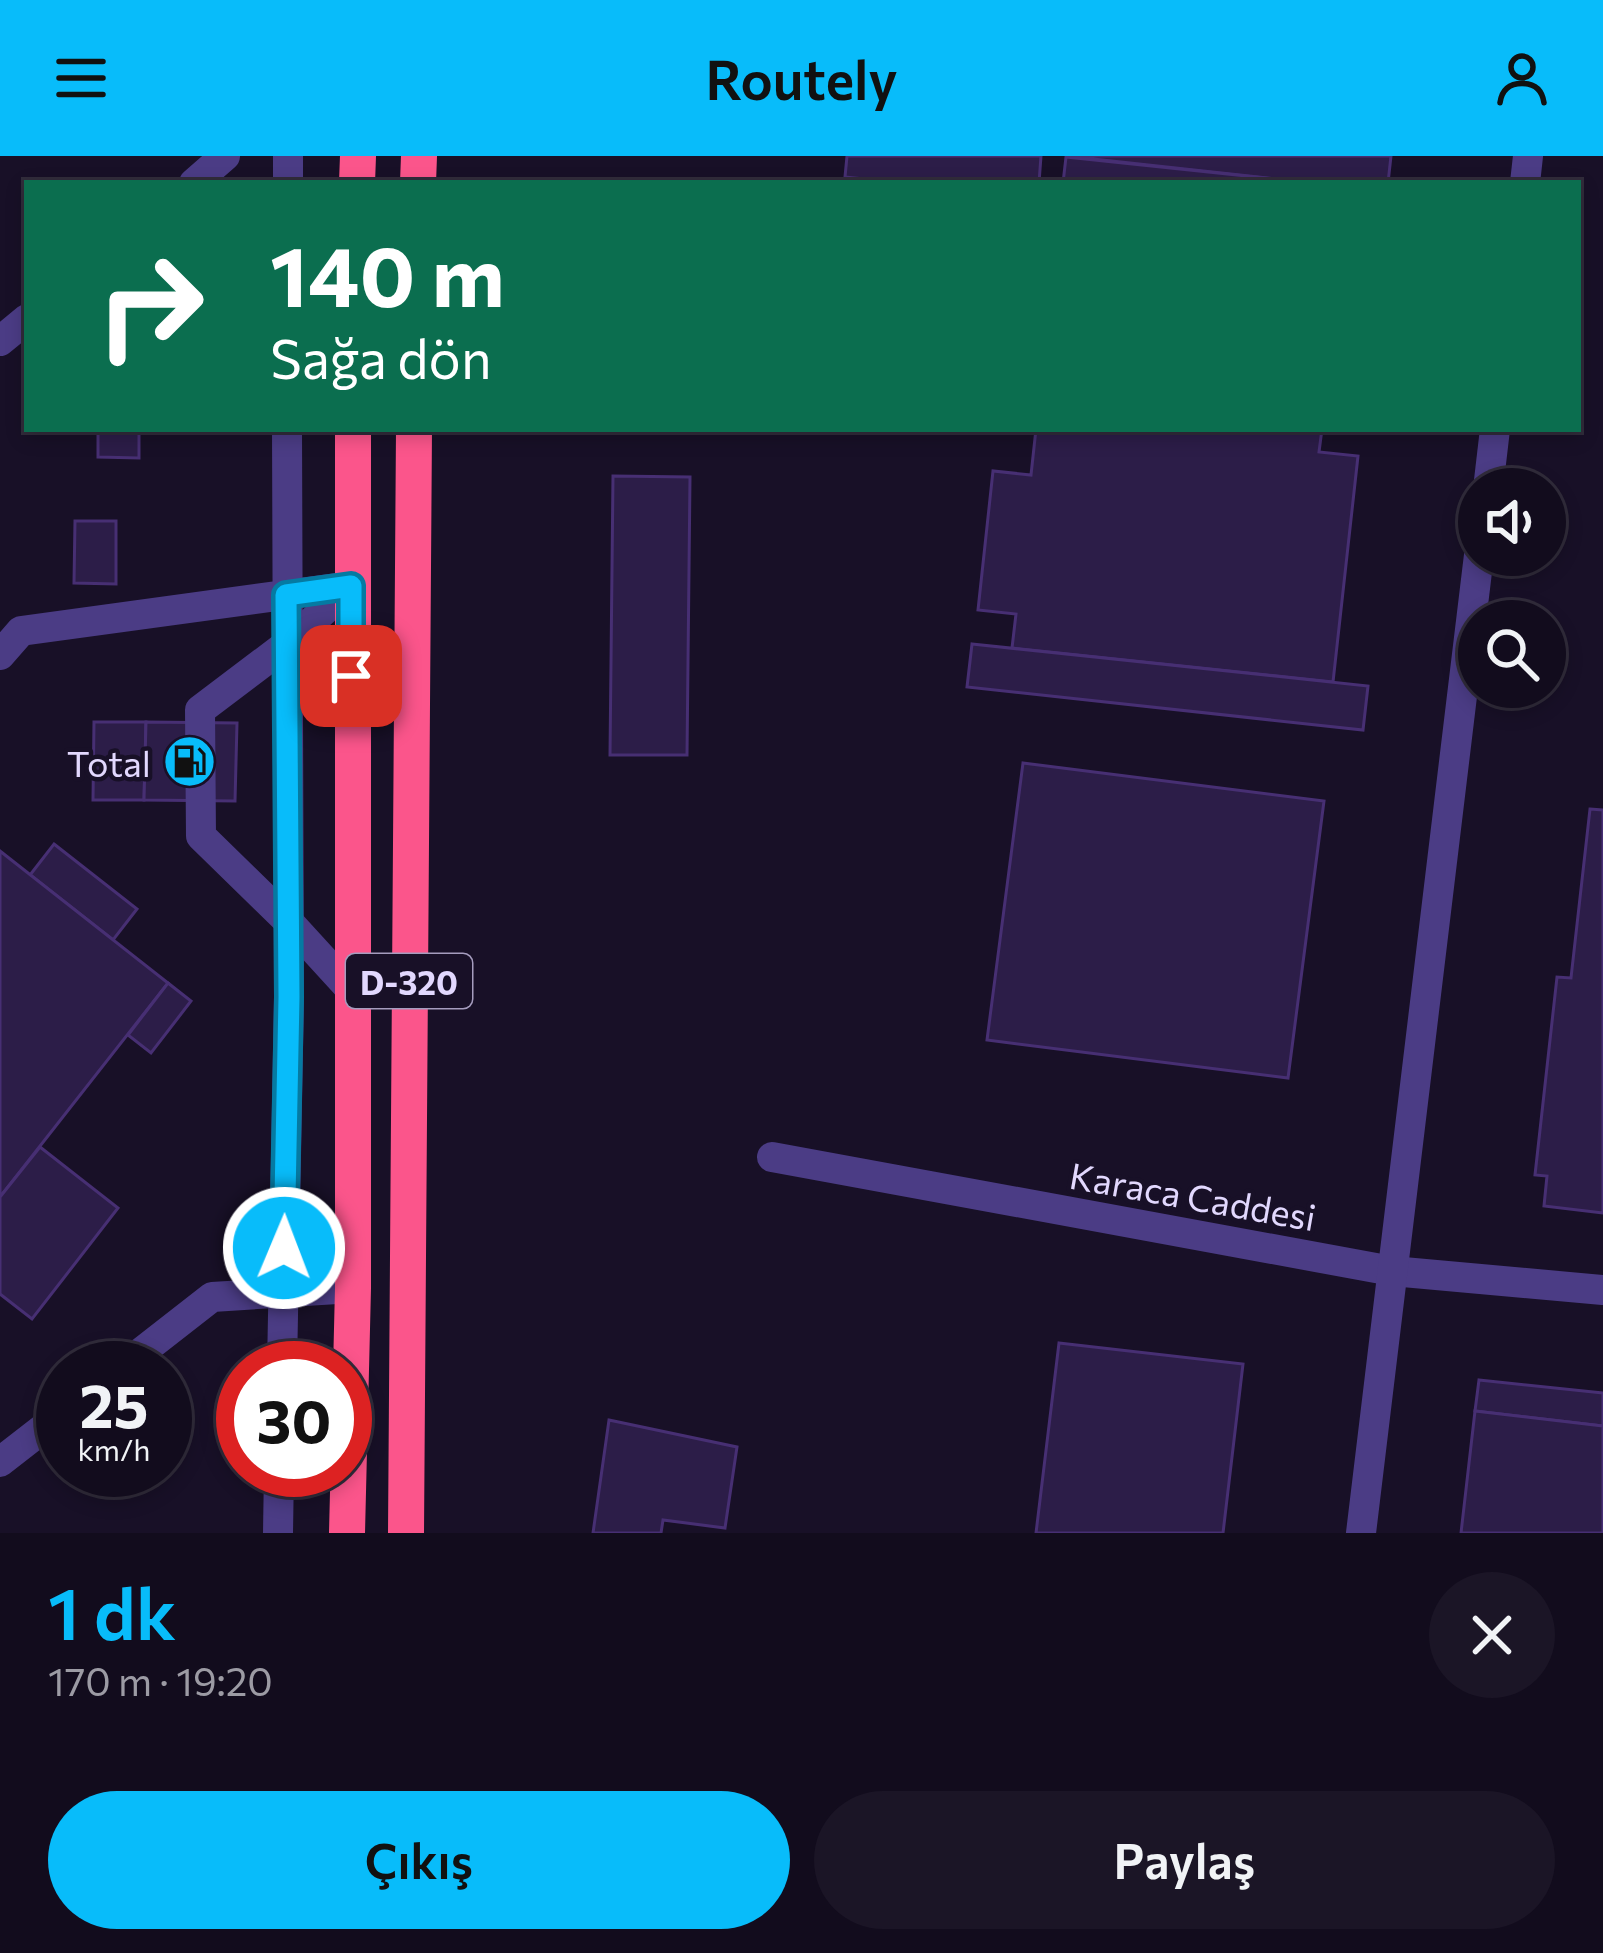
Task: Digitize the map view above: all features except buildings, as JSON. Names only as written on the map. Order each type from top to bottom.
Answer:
[{"type":"highway","name":"D-320","points":[[346,1533],[353,1288],[353,432]]},
{"type":"highway","name":"D-320","points":[[406,1533],[414,432]]},
{"type":"street","points":[[197,180],[225,156]]},
{"type":"street","points":[[0,341],[24,322]]},
{"type":"street","points":[[282,1341],[288,921],[286,432]]},
{"type":"street","points":[[1490,468],[1495,432]]},
{"type":"street","points":[[1361,1533],[1476,576]]},
{"type":"street","points":[[0,655],[21,631],[351,586]]},
{"type":"street","points":[[351,586],[286,645],[200,710],[201,836],[352,992]]},
{"type":"street","name":"Karaca Caddesi","points":[[772,1156],[1392,1271],[1603,1290]]},
{"type":"street","points":[[156,1341],[212,1297],[353,1288]]},
{"type":"street","points":[[0,1462],[36,1434]]},
{"type":"street","points":[[278,1533],[279,1497]]},
{"type":"place","name":"Total","points":[[190,762]]},
{"type":"route","points":[[284,1248],[289,997],[286,595],[351,586],[351,676]]}]
